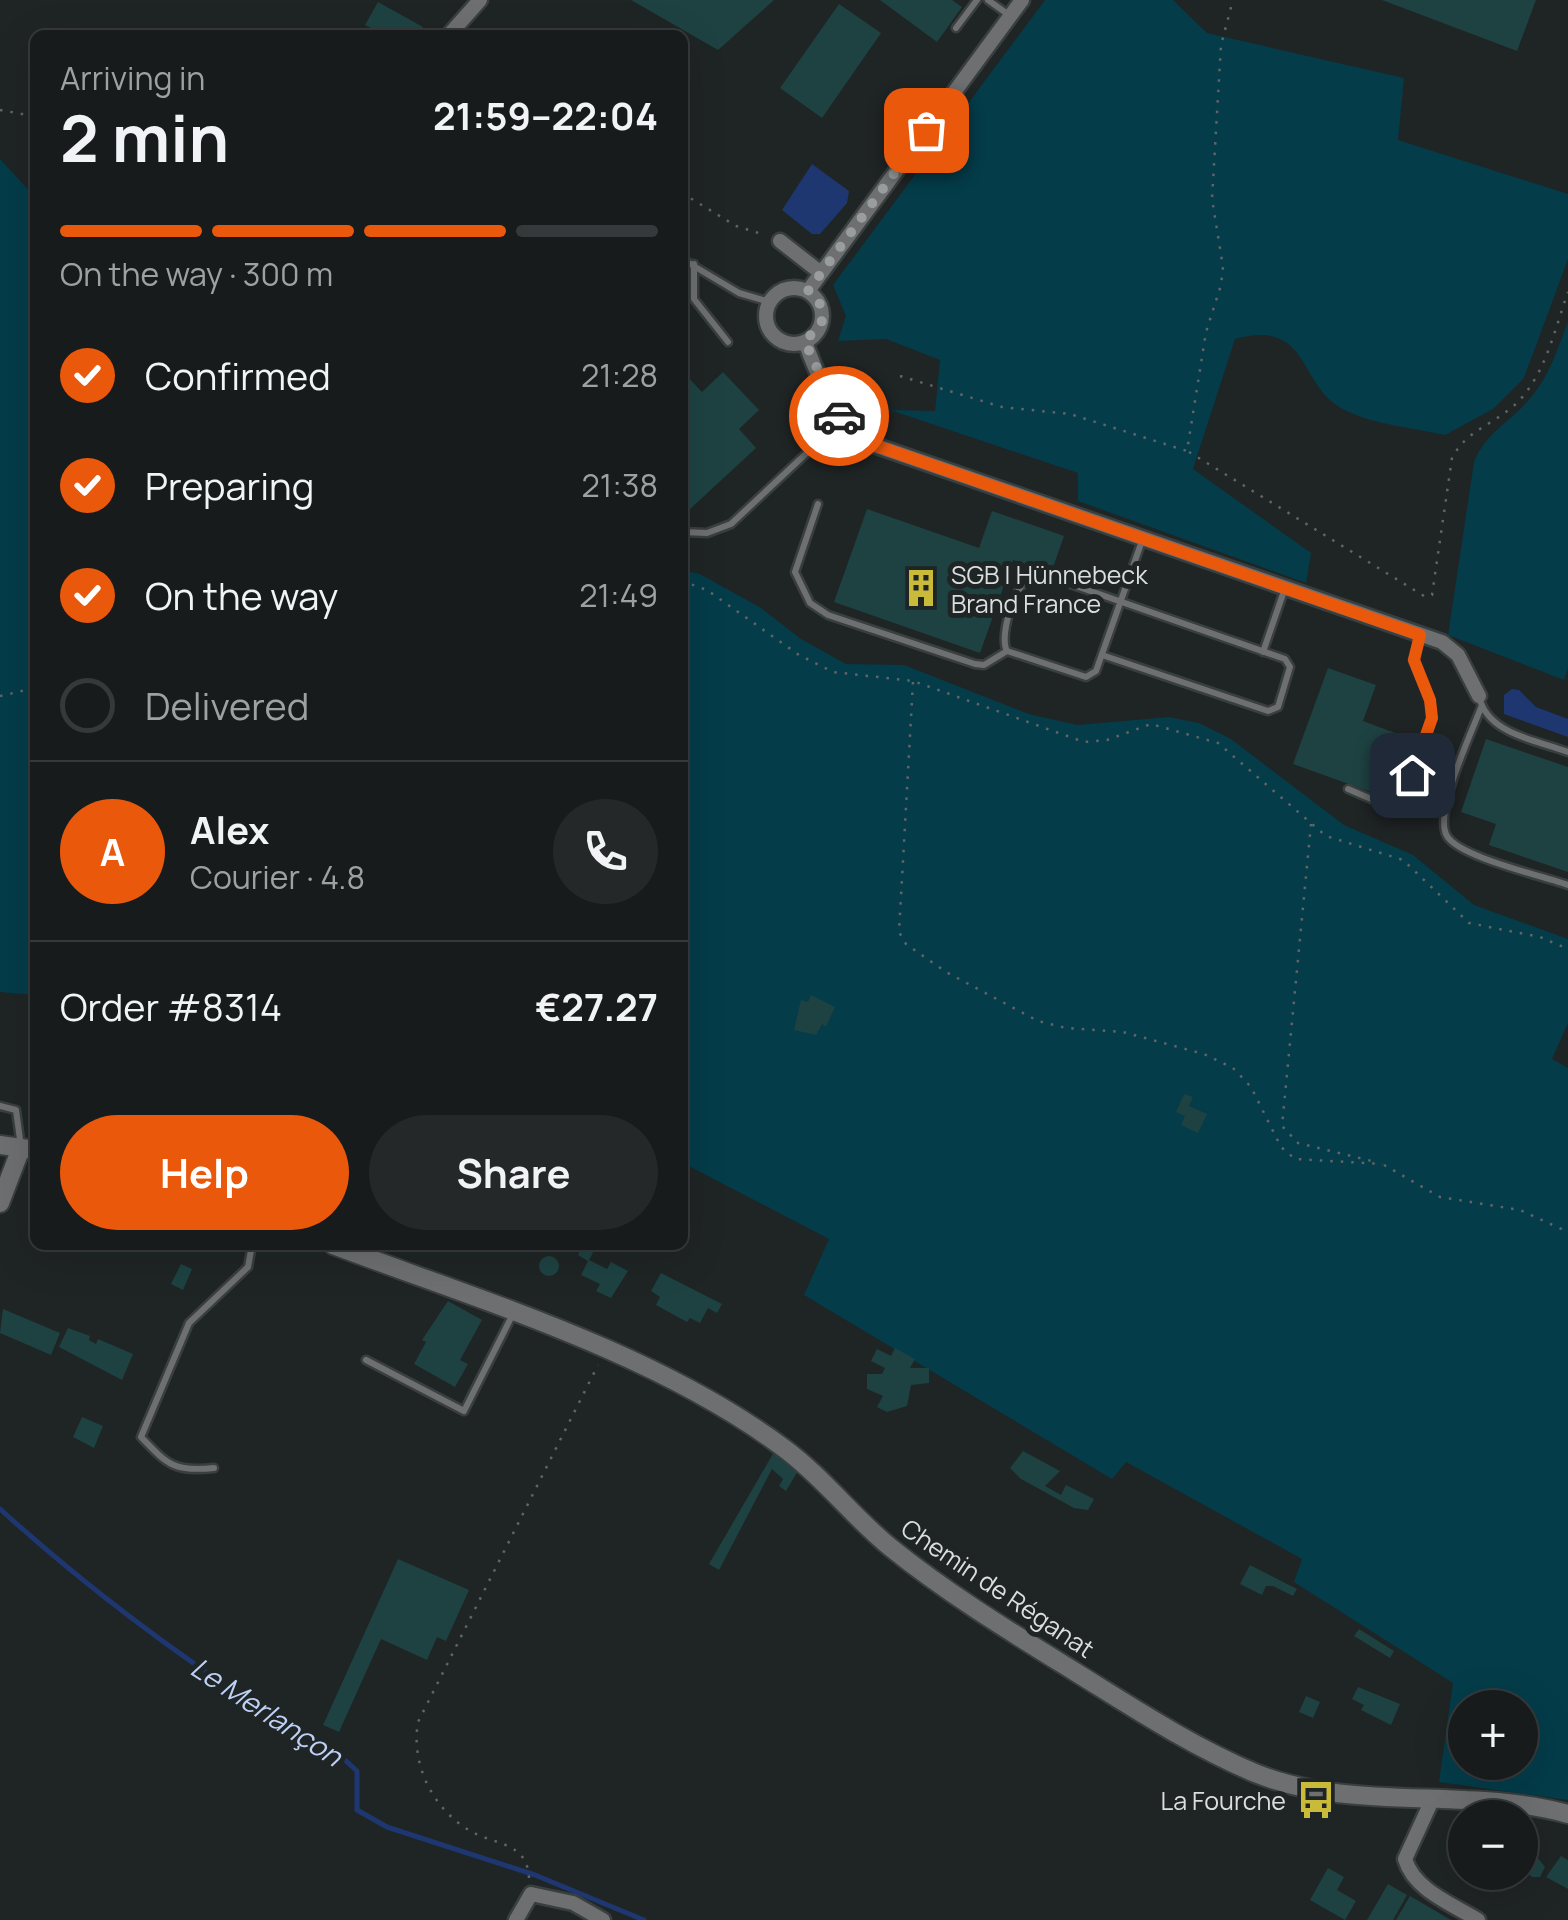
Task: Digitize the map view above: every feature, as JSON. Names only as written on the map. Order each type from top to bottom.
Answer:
[{"type":"street","points":[[453,30],[480,0]]},
{"type":"street","points":[[808,291],[1022,0]]},
{"type":"street","points":[[780,241],[821,272]]},
{"type":"street","points":[[791,288],[808,291],[820,304],[822,321],[805,342],[777,338],[767,321],[770,302],[791,288]]},
{"type":"street","points":[[805,342],[827,396],[842,420],[874,445],[1420,635],[1458,655],[1480,700]]},
{"type":"street","points":[[0,1146],[28,1149]]},
{"type":"street","points":[[0,1203],[4,1179],[28,1149]]},
{"type":"street","name":"Chemin de Réganat","points":[[346,1250],[513,1313],[694,1393],[784,1448],[889,1546],[1020,1638],[1158,1724],[1256,1773],[1301,1786],[1529,1805],[1568,1814]]},
{"type":"street","points":[[1433,1798],[1405,1858],[1408,1870],[1422,1886],[1478,1920]]},
{"type":"street","points":[[516,1920],[531,1894],[573,1904],[603,1920]]},
{"type":"lane","points":[[956,28],[977,0]]},
{"type":"lane","points":[[988,0],[1010,16]]},
{"type":"lane","points":[[688,262],[739,293],[770,302]]},
{"type":"lane","points":[[694,264],[694,299],[728,342]]},
{"type":"lane","points":[[688,532],[707,533],[730,524],[842,420]]},
{"type":"lane","points":[[818,504],[795,572],[810,603],[828,615],[975,664],[984,665],[1007,652],[1086,677],[1096,671],[1144,537]]},
{"type":"lane","points":[[1007,652],[1003,641],[1022,581],[1030,573],[1285,658],[1290,667],[1274,710],[1102,654]]},
{"type":"lane","points":[[1263,652],[1285,587]]},
{"type":"lane","points":[[1348,789],[1392,808],[1403,803],[1432,718],[1430,700],[1414,660],[1420,635]]},
{"type":"lane","points":[[1480,700],[1500,727],[1568,752]]},
{"type":"lane","points":[[1480,700],[1442,814],[1447,836],[1463,850],[1568,885]]},
{"type":"lane","points":[[0,1106],[16,1110],[28,1149]]},
{"type":"lane","points":[[214,1468],[183,1471],[164,1460],[141,1438],[189,1323],[248,1267],[251,1250]]},
{"type":"lane","points":[[366,1360],[464,1411],[513,1313]]},
{"type":"path","points":[[1188,451],[1206,332],[1223,267],[1212,200],[1221,45],[1233,0]]},
{"type":"path","points":[[0,110],[22,114],[30,121]]},
{"type":"path","points":[[688,197],[736,226],[780,241]]},
{"type":"path","points":[[900,376],[1002,406],[1070,414],[1188,451],[1424,596],[1432,595],[1452,458],[1461,442],[1510,408],[1527,390],[1542,365],[1568,292]]},
{"type":"path","points":[[688,583],[707,590],[799,656],[834,672],[913,681],[1084,742],[1107,740],[1150,724],[1218,743],[1311,824],[1341,842],[1403,860],[1469,923],[1540,937],[1568,949]]},
{"type":"path","points":[[913,681],[899,932],[906,944],[946,972],[1038,1020],[1066,1028],[1122,1032],[1204,1054],[1242,1078],[1281,1146],[1295,1159],[1383,1164]]},
{"type":"path","points":[[0,696],[30,689]]},
{"type":"path","points":[[1311,824],[1282,1126],[1298,1143],[1383,1164],[1440,1197],[1520,1210],[1568,1232]]},
{"type":"path","points":[[529,1881],[528,1864],[510,1845],[481,1836],[449,1813],[424,1778],[415,1740],[426,1704],[604,1351]]},
{"type":"shaded area","points":[[1045,0],[1173,0],[1207,33],[1404,78],[1398,140],[1568,194],[1568,259],[1524,378],[1493,409],[1445,435],[1382,423],[1347,411],[1319,387],[1291,346],[1278,338],[1260,335],[1235,339],[1193,469],[1311,553],[1306,583],[1078,501],[1078,473],[890,410],[935,411],[940,360],[886,339],[838,341],[846,316],[833,285]]},
{"type":"shaded area","points":[[0,159],[30,192],[30,995],[0,992]]},
{"type":"shaded area","points":[[1568,321],[1568,668],[1564,680],[1448,635],[1474,462],[1490,437],[1540,386]]},
{"type":"shaded area","points":[[688,571],[700,574],[761,608],[801,639],[846,664],[904,665],[1029,714],[1077,725],[1169,717],[1199,723],[1231,739],[1344,825],[1413,855],[1474,905],[1568,939],[1568,1023],[1552,1059],[1568,1068],[1568,1800],[1439,1782],[1448,1718],[1448,1780],[1538,1780],[1538,1690],[1452,1690],[1453,1683],[1294,1582],[1302,1559],[1126,1462],[1112,1479],[804,1295],[829,1239],[688,1166]]},
{"type":"water","points":[[812,164],[849,191],[847,203],[820,234],[812,234],[782,210]]},
{"type":"water","points":[[1512,689],[1519,690],[1536,707],[1568,719],[1568,737],[1504,714],[1504,695]]},
{"type":"building","points":[[631,0],[774,0],[718,50]]},
{"type":"building","points":[[880,0],[952,0],[962,7],[937,42]]},
{"type":"building","points":[[1382,0],[1536,0],[1517,51]]},
{"type":"building","points":[[378,2],[423,27],[374,30],[365,25]]},
{"type":"building","points":[[839,4],[881,33],[822,118],[780,88]]},
{"type":"building","points":[[723,372],[759,410],[739,429],[756,448],[688,511],[688,377],[702,392]]},
{"type":"building","name":"SGB | Hünnebeck Brand France","points":[[867,509],[979,548],[992,511],[1064,536],[1051,573],[1013,560],[980,653],[834,602]]},
{"type":"building","points":[[1328,668],[1376,685],[1363,721],[1417,741],[1396,801],[1293,764]]},
{"type":"building","points":[[1486,739],[1568,767],[1568,872],[1489,845],[1496,824],[1461,812]]},
{"type":"building","points":[[811,995],[835,1007],[826,1027],[822,1024],[816,1035],[794,1030],[801,1000],[808,1002]]},
{"type":"building","points":[[1184,1094],[1193,1097],[1189,1106],[1207,1114],[1198,1133],[1181,1125],[1185,1116],[1176,1112]]},
{"type":"building","points":[[580,1250],[594,1250],[589,1260],[607,1269],[611,1262],[628,1271],[611,1298],[596,1291],[600,1284],[581,1275],[588,1261],[578,1255]]},
{"type":"building","points":[[549,1256],[559,1266],[549,1276],[539,1266]]},
{"type":"building","points":[[181,1264],[192,1269],[183,1290],[171,1284]]},
{"type":"building","points":[[661,1273],[722,1304],[717,1313],[708,1308],[700,1323],[690,1318],[687,1322],[656,1305],[660,1297],[651,1291]]},
{"type":"building","points":[[448,1301],[482,1320],[460,1360],[468,1364],[455,1387],[414,1364],[426,1342],[422,1340]]},
{"type":"building","points":[[3,1309],[60,1333],[51,1355],[0,1333]]},
{"type":"building","points":[[68,1328],[90,1336],[89,1340],[96,1344],[98,1339],[133,1354],[122,1380],[59,1347]]},
{"type":"building","points":[[895,1348],[915,1359],[910,1368],[929,1368],[929,1383],[911,1385],[907,1406],[887,1412],[877,1407],[883,1396],[867,1389],[867,1374],[882,1374],[885,1368],[871,1361],[877,1349],[891,1356]]},
{"type":"building","points":[[82,1417],[103,1426],[94,1448],[73,1437]]},
{"type":"building","points":[[1023,1451],[1060,1471],[1045,1486],[1061,1495],[1066,1485],[1094,1499],[1088,1510],[1074,1508],[1021,1479],[1010,1468]]},
{"type":"building","points":[[774,1452],[798,1471],[786,1491],[779,1486],[783,1479],[772,1469],[719,1570],[709,1564]]},
{"type":"building","points":[[398,1559],[469,1590],[446,1641],[437,1637],[427,1660],[381,1639],[339,1732],[323,1725]]},
{"type":"building","points":[[1250,1565],[1297,1589],[1293,1596],[1273,1586],[1266,1586],[1262,1595],[1240,1584]]},
{"type":"building","points":[[1359,1629],[1394,1651],[1390,1658],[1354,1636]]},
{"type":"building","points":[[1358,1687],[1400,1704],[1391,1725],[1361,1710],[1364,1705],[1352,1699]]},
{"type":"building","points":[[1306,1696],[1320,1702],[1313,1718],[1299,1712]]},
{"type":"building","points":[[1561,1856],[1568,1860],[1568,1889],[1546,1877]]},
{"type":"building","points":[[1538,1858],[1545,1867],[1538,1877]]},
{"type":"building","points":[[1328,1868],[1344,1877],[1337,1890],[1356,1901],[1345,1920],[1310,1900]]},
{"type":"building","points":[[1388,1884],[1407,1895],[1393,1920],[1367,1920]]},
{"type":"building","points":[[1410,1896],[1451,1920],[1396,1920]]},
{"type":"waterway","name":"Le Merlançon","points":[[0,1509],[166,1644],[345,1760],[357,1771],[357,1810],[387,1827],[535,1875],[644,1920]]},
{"type":"way so far","points":[[839,416],[818,379],[805,342],[819,330],[822,321],[820,304],[808,291],[926,130]]},
{"type":"place","name":"SGB | Hünnebeck Brand France","points":[[921,588]]},
{"type":"place","name":"La Fourche","points":[[1316,1800]]},
{"type":"route","points":[[839,416],[854,433],[874,445],[1420,635],[1414,660],[1430,700],[1432,718],[1412,775]]}]
